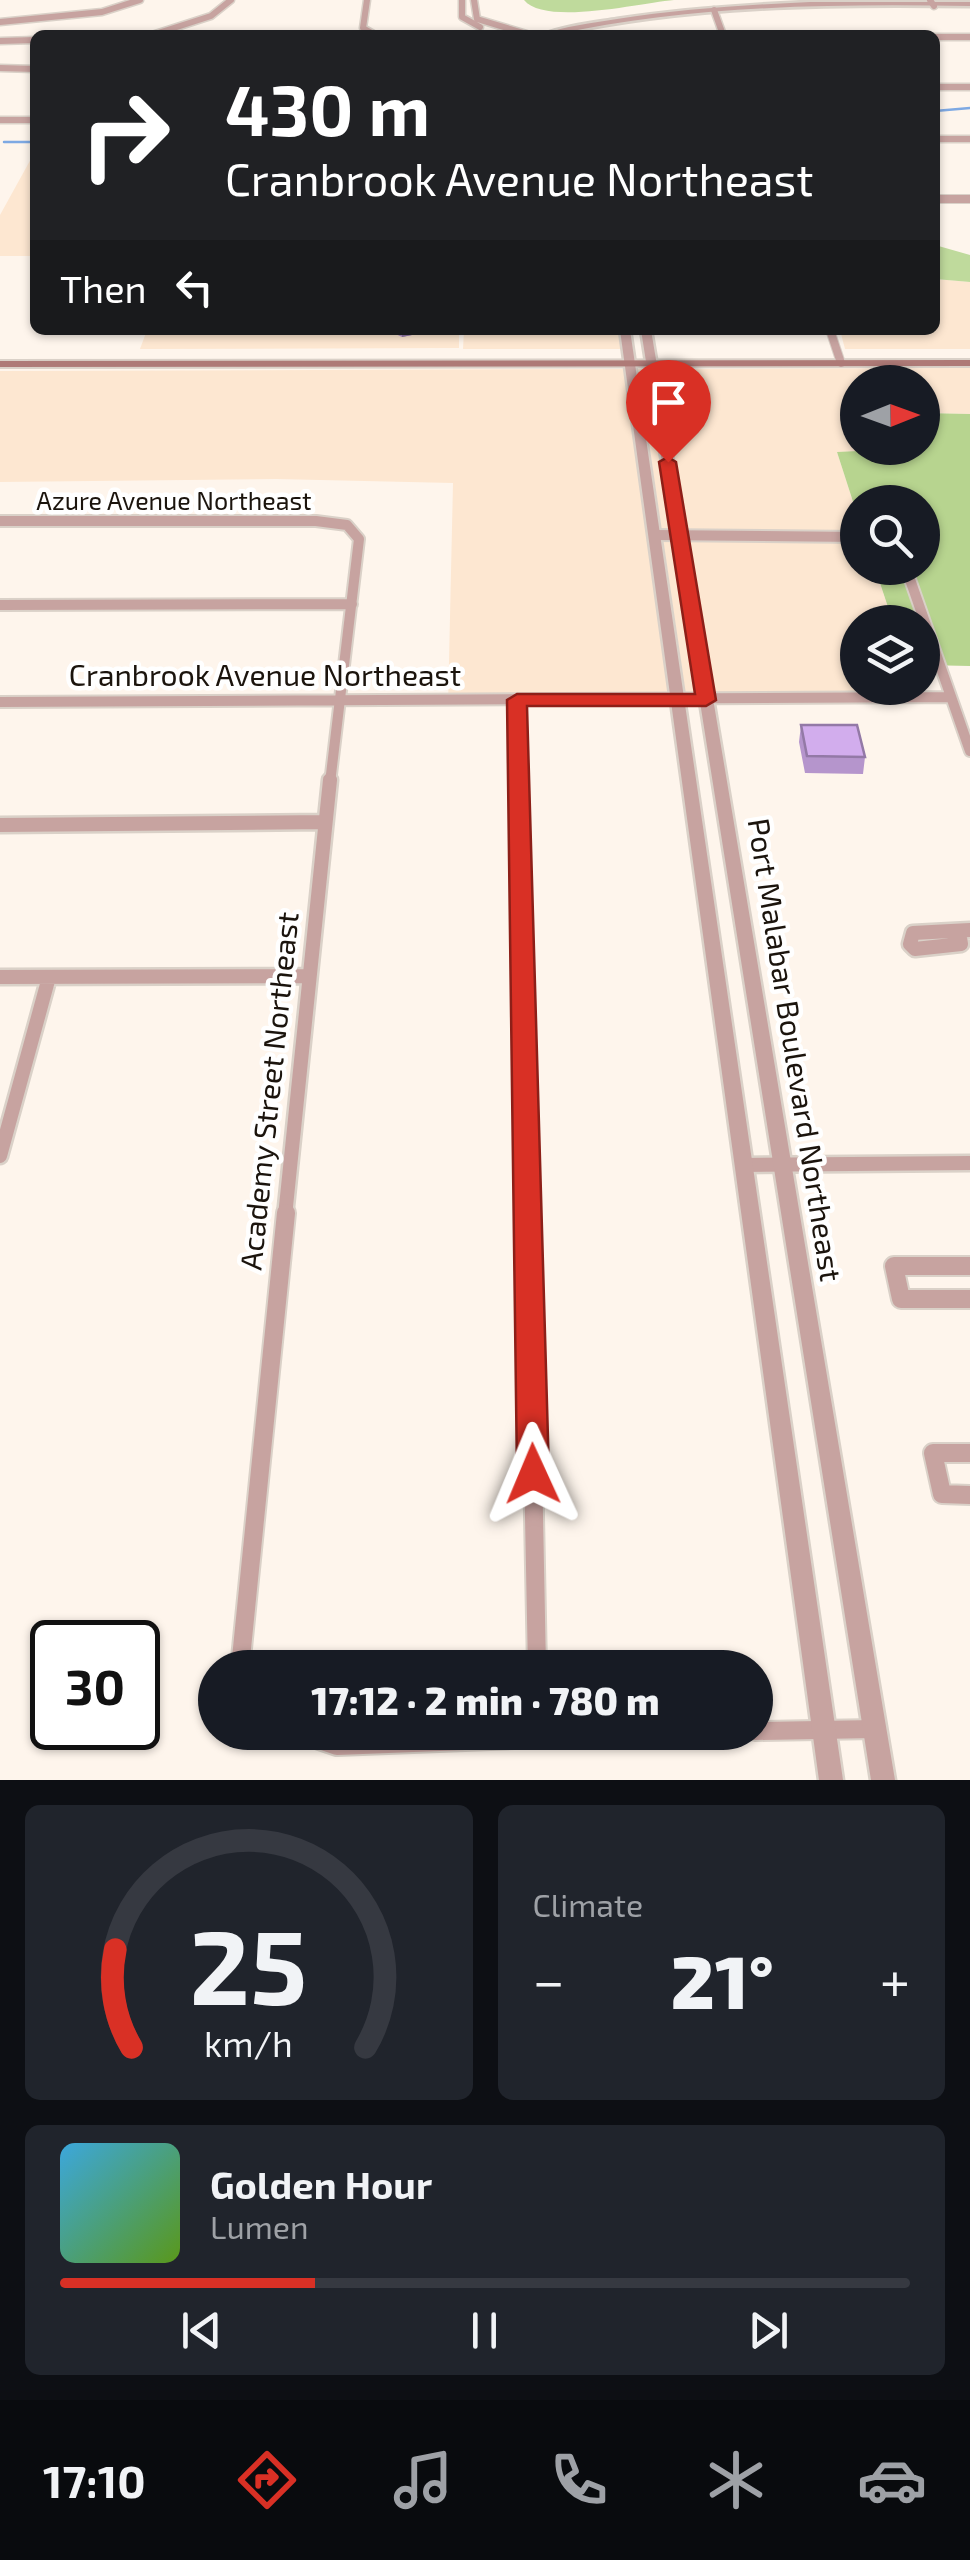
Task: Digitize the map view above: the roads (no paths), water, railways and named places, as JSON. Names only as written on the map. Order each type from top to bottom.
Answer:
[{"type":"main road","points":[[0,355],[651,359],[970,354]]},
{"type":"main road","points":[[840,358],[970,363]]},
{"type":"main road","points":[[0,364],[630,359]]},
{"type":"street","points":[[0,22],[102,12],[140,0]]},
{"type":"street","points":[[168,30],[211,16],[231,0]]},
{"type":"street","points":[[366,30],[363,28],[367,0]]},
{"type":"street","points":[[462,0],[465,20],[494,30]]},
{"type":"street","points":[[474,0],[477,19],[513,30]]},
{"type":"street","points":[[569,30],[628,18],[810,5],[970,5]]},
{"type":"street","points":[[587,30],[715,12]]},
{"type":"street","points":[[715,12],[722,30]]},
{"type":"street","points":[[940,38],[970,38]]},
{"type":"street","points":[[0,40],[30,40]]},
{"type":"street","points":[[0,68],[30,68]]},
{"type":"street","points":[[940,87],[970,87]]},
{"type":"street","points":[[1,121],[30,120]]},
{"type":"street","points":[[940,139],[970,139]]},
{"type":"street","points":[[940,199],[970,198]]},
{"type":"street","name":"Port Malabar Boulevard Northeast","points":[[626,335],[831,1780]]},
{"type":"street","name":"Port Malabar Boulevard Northeast","points":[[647,335],[883,1780]]},
{"type":"street","points":[[832,335],[840,358]]},
{"type":"street","name":"Azure Avenue Northeast","points":[[0,521],[316,521],[347,525]]},
{"type":"street","name":"Academy Street Northeast","points":[[242,1650],[325,822],[359,538],[347,525]]},
{"type":"street","points":[[654,535],[840,537]]},
{"type":"street","points":[[912,585],[970,751]]},
{"type":"street","points":[[0,606],[352,604]]},
{"type":"street","name":"Cranbrook Avenue Northeast","points":[[0,702],[950,697]]},
{"type":"street","points":[[517,700],[537,1650]]},
{"type":"street","points":[[0,825],[325,822]]},
{"type":"street","points":[[712,932],[746,933]]},
{"type":"street","points":[[0,978],[309,976]]},
{"type":"street","points":[[0,1156],[49,978]]},
{"type":"street","points":[[743,1164],[970,1163]]},
{"type":"street","points":[[970,1266],[894,1266],[901,1299],[970,1299]]},
{"type":"street","points":[[970,1453],[934,1453],[942,1494],[970,1494]]},
{"type":"street","points":[[773,1730],[875,1729]]},
{"type":"waterway","points":[[940,111],[970,108]]},
{"type":"waterway","points":[[4,142],[30,142]]}]
